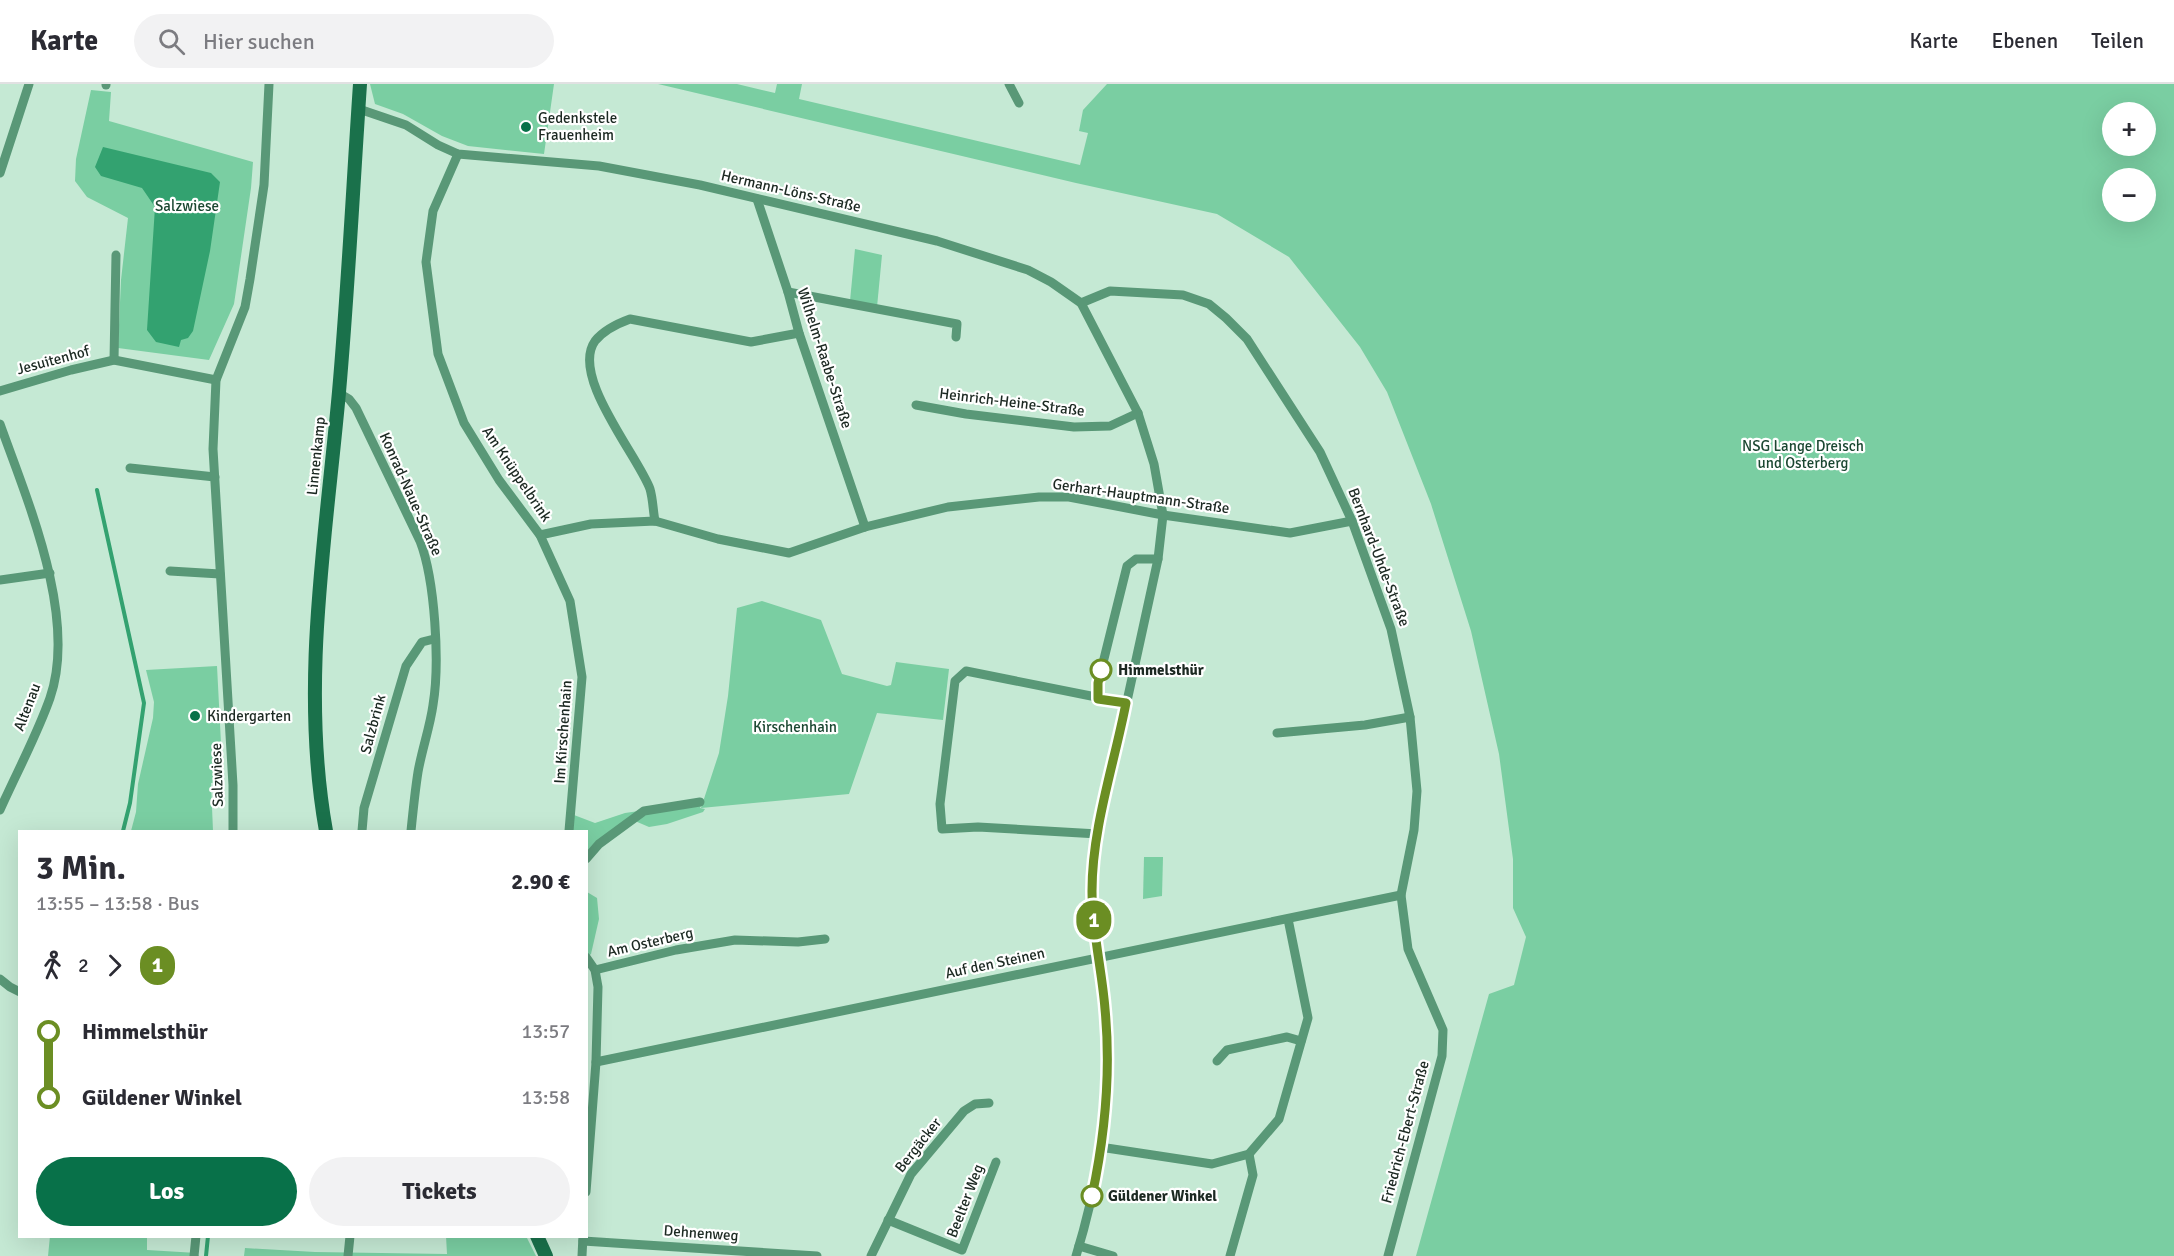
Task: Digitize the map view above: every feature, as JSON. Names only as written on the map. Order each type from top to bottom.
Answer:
[{"type":"main road","name":"Linnenkamp","points":[[326,830],[319,784],[315,729],[315,665],[323,548],[339,393],[360,84]]},
{"type":"main road","points":[[538,1238],[546,1256]]},
{"type":"street","points":[[0,173],[29,84]]},
{"type":"street","name":"Salzwiese","points":[[232,830],[233,785],[213,450],[216,380],[245,307],[264,186],[269,84]]},
{"type":"street","points":[[1009,84],[1019,103]]},
{"type":"street","name":"Hermann-Löns-Straße","points":[[359,109],[406,125],[438,145],[458,154],[599,166],[700,185],[937,241],[1029,270],[1081,303]]},
{"type":"street","name":"Am Knüppelbrink","points":[[458,154],[433,211],[426,262],[438,354],[464,423],[499,480],[540,535],[570,601]]},
{"type":"street","name":"Wilhelm-Raabe-Straße","points":[[758,199],[799,333],[865,527]]},
{"type":"street","points":[[114,360],[116,255]]},
{"type":"street","name":"Bernhard-Uhde-Straße","points":[[1081,303],[1110,291],[1183,295],[1209,304],[1247,339],[1320,452],[1352,521],[1391,629],[1410,717],[1417,791],[1414,830],[1401,895],[1408,949]]},
{"type":"street","points":[[788,292],[957,324],[956,337]]},
{"type":"street","points":[[1076,1256],[1093,1190],[1107,1084],[1105,1011],[1092,894],[1093,864],[1158,559],[1163,514],[1154,464],[1138,413],[1081,303]]},
{"type":"street","points":[[655,521],[650,489],[596,391],[590,362],[595,342],[617,324],[630,319],[751,342],[799,333]]},
{"type":"street","name":"Jesuitenhof","points":[[0,391],[114,360],[216,380]]},
{"type":"street","name":"Konrad-Naue-Straße","points":[[339,393],[349,399],[356,408],[424,550],[430,579],[435,683],[433,705],[418,771],[411,830]]},
{"type":"street","name":"Heinrich-Heine-Straße","points":[[916,405],[966,414],[1074,426],[1110,426],[1138,413]]},
{"type":"street","name":"Altenau","points":[[0,424],[50,573],[58,635],[57,659],[50,696],[0,810]]},
{"type":"street","points":[[130,468],[215,477]]},
{"type":"street","name":"Gerhart-Hauptmann-Straße","points":[[540,535],[591,524],[655,521],[718,539],[789,554],[865,527],[948,507],[1039,496],[1069,497],[1290,533],[1352,521]]},
{"type":"street","points":[[1098,699],[1098,683],[1125,570],[1133,559],[1158,559]]},
{"type":"street","points":[[170,571],[220,574]]},
{"type":"street","points":[[0,580],[50,573]]},
{"type":"street","name":"Im Kirschenhain","points":[[569,830],[582,677],[570,601]]},
{"type":"street","name":"Salzbrink","points":[[362,830],[364,808],[406,666],[422,642],[434,639]]},
{"type":"street","points":[[1098,834],[978,827],[942,830],[940,804],[955,681],[966,671],[1126,703]]},
{"type":"street","points":[[1277,733],[1365,725],[1410,717]]},
{"type":"street","points":[[588,858],[599,844],[644,811],[700,802]]},
{"type":"street","name":"Auf den Steinen","points":[[596,1062],[1401,895]]},
{"type":"street","points":[[1100,1147],[1212,1164],[1250,1154],[1279,1119],[1308,1018],[1288,919]]},
{"type":"street","name":"Am Osterberg","points":[[588,1166],[596,1062],[598,987],[595,970],[676,950],[735,940],[798,942],[825,939]]},
{"type":"street","name":"Friedrich-Ebert-Straße","points":[[1388,1256],[1442,1056],[1443,1030],[1408,949]]},
{"type":"street","points":[[588,960],[595,970]]},
{"type":"street","points":[[0,979],[18,991]]},
{"type":"street","points":[[1217,1061],[1227,1050],[1287,1037],[1301,1041]]},
{"type":"street","name":"Bergäcker","points":[[871,1256],[912,1173],[964,1111],[975,1104],[990,1103]]},
{"type":"street","points":[[1230,1256],[1252,1175],[1250,1154]]},
{"type":"street","name":"Beelter Weg","points":[[888,1220],[961,1253],[996,1162]]},
{"type":"street","points":[[194,1256],[196,1238]]},
{"type":"street","points":[[348,1256],[350,1238]]},
{"type":"street","points":[[582,1256],[583,1238]]},
{"type":"street","name":"Dehnenweg","points":[[583,1238],[817,1256]]},
{"type":"street","points":[[1079,1246],[1113,1256]]},
{"type":"green space","points":[[370,84],[554,84],[544,154],[468,146],[442,136],[403,114],[375,104]]},
{"type":"green space","name":"NSG Lange Dreisch und Osterberg","points":[[658,84],[737,84],[775,93],[777,84],[802,84],[799,99],[1080,165],[1088,133],[1079,131],[1083,110],[1107,84],[2174,84],[2174,1256],[1416,1256],[1489,994],[1514,985],[1526,937],[1513,908],[1513,859],[1499,754],[1471,631],[1431,504],[1387,392],[1360,347],[1289,257],[1217,214]]},
{"type":"green space","name":"Salzwiese","points":[[91,90],[111,92],[109,121],[253,162],[234,304],[209,360],[118,348],[121,280],[128,218],[87,197],[75,181],[76,159]]},
{"type":"green space","points":[[855,249],[882,255],[877,307],[850,301]]},
{"type":"green space","name":"Kirschenhain","points":[[762,601],[821,620],[842,674],[887,686],[891,685],[896,662],[949,669],[943,720],[877,713],[849,794],[701,808],[719,753],[728,696],[737,608]]},
{"type":"green space","points":[[217,666],[223,782],[211,783],[213,830],[131,830],[136,812],[138,784],[153,718],[154,702],[146,670]]},
{"type":"green space","points":[[702,803],[700,808],[705,809],[703,812],[667,824],[649,827],[635,821],[644,814]]},
{"type":"green space","points":[[639,811],[588,855],[588,830],[572,830],[574,815],[595,823]]},
{"type":"green space","points":[[1144,857],[1163,857],[1162,896],[1143,899]]},
{"type":"green space","points":[[588,893],[597,898],[599,919],[591,954],[588,956]]},
{"type":"green space","points":[[50,1238],[147,1238],[147,1250],[197,1253],[199,1256],[48,1256]]},
{"type":"green space","points":[[446,1238],[527,1238],[536,1256],[244,1256],[245,1248],[315,1252],[447,1254]]},
{"type":"shaded area","points":[[103,147],[211,173],[220,182],[210,251],[193,331],[188,338],[181,340],[179,347],[156,342],[147,330],[155,207],[142,188],[101,176],[95,167]]},
{"type":"waterway","points":[[97,490],[144,703],[130,803],[123,830]]},
{"type":"waterway","points":[[206,1256],[208,1238]]},
{"type":"bus line","name":"1","points":[[1092,1196],[1107,1084],[1104,995],[1093,910],[1093,864],[1126,703],[1098,699],[1101,670]]},
{"type":"place","name":"Gedenkstele Frauenheim","points":[[526,127]]},
{"type":"place","name":"Himmelsthür","points":[[1101,670]]},
{"type":"place","name":"Kindergarten","points":[[195,716]]},
{"type":"place","name":"Güldener Winkel","points":[[1092,1196]]}]
